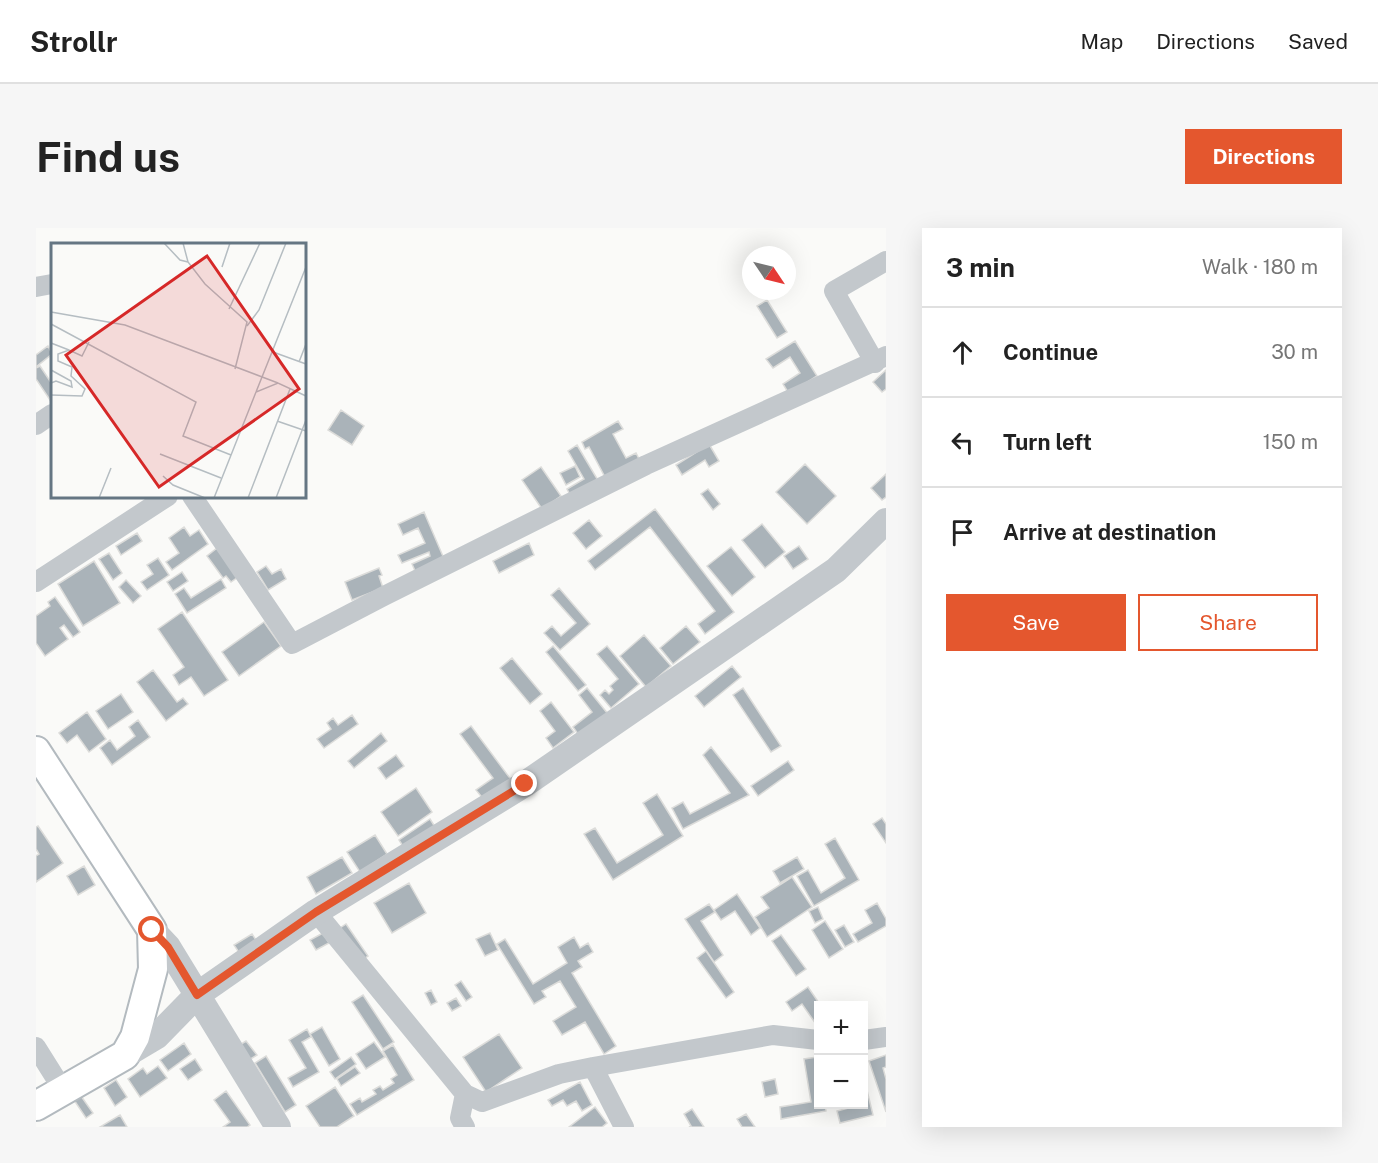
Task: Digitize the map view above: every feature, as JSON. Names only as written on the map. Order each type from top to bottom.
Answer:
[{"type":"main road","points":[[36,751],[152,930],[153,969],[135,1037],[125,1055],[36,1106]]},
{"type":"street","points":[[193,498],[292,644],[646,465],[880,360],[834,291],[886,261]]},
{"type":"street","points":[[36,287],[51,284]]},
{"type":"street","points":[[36,425],[51,415]]},
{"type":"street","points":[[36,582],[165,498]]},
{"type":"street","points":[[125,1055],[157,1036],[197,995],[316,912],[544,771],[836,570],[886,521]]},
{"type":"street","points":[[316,912],[465,1094],[482,1102],[559,1074],[593,1067],[773,1035],[814,1039]]},
{"type":"street","points":[[152,930],[168,947],[274,1126]]},
{"type":"street","points":[[868,1039],[886,1037]]},
{"type":"street","points":[[36,1047],[63,1090]]},
{"type":"street","points":[[593,1067],[624,1127]]},
{"type":"street","points":[[465,1094],[460,1118],[465,1127]]},
{"type":"building","points":[[767,300],[787,332],[777,338],[757,306]]},
{"type":"building","points":[[795,341],[817,376],[789,394],[783,384],[800,373],[790,357],[773,368],[766,359]]},
{"type":"building","points":[[48,346],[51,352],[51,355],[36,367],[36,355]]},
{"type":"building","points":[[40,366],[51,382],[51,402],[36,379],[36,368]]},
{"type":"building","points":[[886,370],[886,389],[882,392],[873,382]]},
{"type":"building","points":[[341,410],[364,426],[352,445],[328,430]]},
{"type":"building","points":[[618,421],[623,429],[613,434],[626,458],[636,453],[640,461],[606,479],[589,447],[585,449],[582,442]]},
{"type":"building","points":[[709,444],[719,461],[709,467],[705,460],[682,475],[676,465]]},
{"type":"building","points":[[577,445],[599,482],[572,498],[567,489],[584,479],[568,451]]},
{"type":"building","points":[[805,464],[836,496],[807,524],[776,492]]},
{"type":"building","points":[[575,466],[580,477],[566,485],[560,473]]},
{"type":"building","points":[[541,467],[561,496],[542,509],[522,480]]},
{"type":"building","points":[[886,474],[886,497],[882,500],[871,488]]},
{"type":"building","points":[[708,489],[720,504],[713,510],[701,494]]},
{"type":"building","points":[[655,509],[734,612],[705,634],[698,624],[715,611],[650,527],[595,570],[588,561]]},
{"type":"building","points":[[424,512],[445,561],[416,573],[412,564],[430,556],[429,552],[402,563],[398,555],[425,543],[418,528],[403,535],[398,524]]},
{"type":"building","points":[[589,520],[602,536],[586,549],[573,533]]},
{"type":"building","points":[[762,524],[785,552],[765,568],[742,540]]},
{"type":"building","points":[[184,527],[190,536],[199,530],[208,544],[172,570],[166,562],[179,553],[169,538]]},
{"type":"building","points":[[137,533],[142,541],[121,555],[116,546]]},
{"type":"building","points":[[529,543],[534,555],[499,573],[493,561]]},
{"type":"building","points":[[799,546],[808,559],[793,569],[784,556]]},
{"type":"building","points":[[731,547],[755,577],[732,596],[707,566]]},
{"type":"building","points":[[217,548],[238,577],[231,582],[226,576],[223,578],[207,556]]},
{"type":"building","points":[[109,553],[122,573],[113,580],[99,559]]},
{"type":"building","points":[[158,558],[169,575],[147,590],[141,582],[153,574],[147,565]]},
{"type":"building","points":[[94,561],[120,603],[83,626],[58,584]]},
{"type":"building","points":[[266,566],[272,574],[281,569],[286,579],[268,590],[257,572]]},
{"type":"building","points":[[379,568],[383,588],[352,600],[345,582]]},
{"type":"building","points":[[182,572],[188,581],[173,591],[167,582]]},
{"type":"building","points":[[221,579],[226,588],[187,613],[175,594],[184,588],[191,598]]},
{"type":"building","points":[[126,580],[141,596],[133,603],[119,587]]},
{"type":"building","points":[[559,588],[590,624],[560,650],[544,633],[552,626],[561,636],[576,623],[551,595]]},
{"type":"building","points":[[55,597],[80,632],[73,637],[64,625],[60,628],[68,639],[45,656],[36,643],[36,616],[50,606],[48,602]]},
{"type":"building","points":[[182,612],[228,680],[204,696],[191,677],[179,685],[173,675],[184,667],[158,629]]},
{"type":"building","points":[[264,622],[281,646],[239,676],[222,652]]},
{"type":"building","points":[[686,626],[700,642],[673,664],[660,648]]},
{"type":"building","points":[[644,635],[671,666],[646,687],[620,656]]},
{"type":"building","points":[[553,646],[586,685],[578,691],[546,652]]},
{"type":"building","points":[[607,646],[639,684],[611,708],[600,695],[605,690],[609,694],[613,690],[610,686],[618,679],[597,654]]},
{"type":"building","points":[[512,658],[542,694],[530,704],[500,668]]},
{"type":"building","points":[[732,666],[741,677],[704,707],[695,696]]},
{"type":"building","points":[[153,670],[177,702],[183,698],[188,704],[166,721],[137,682]]},
{"type":"building","points":[[587,688],[608,714],[580,737],[573,727],[592,712],[579,695]]},
{"type":"building","points":[[743,688],[781,746],[771,752],[733,695]]},
{"type":"building","points":[[121,694],[133,712],[108,729],[96,711]]},
{"type":"building","points":[[551,702],[574,732],[553,748],[546,738],[555,731],[540,711]]},
{"type":"building","points":[[87,712],[106,739],[89,752],[77,735],[67,743],[59,733]]},
{"type":"building","points":[[352,715],[358,724],[324,748],[317,739],[331,729],[327,723],[333,718],[338,725]]},
{"type":"building","points":[[138,720],[150,737],[112,765],[100,748],[110,740],[117,750],[135,736],[129,727]]},
{"type":"building","points":[[471,726],[512,781],[485,801],[476,790],[493,778],[460,734]]},
{"type":"building","points":[[381,733],[387,741],[354,768],[348,761]]},
{"type":"building","points":[[711,747],[749,795],[683,829],[672,808],[683,802],[690,814],[730,793],[703,755]]},
{"type":"building","points":[[396,755],[404,766],[386,779],[378,768]]},
{"type":"building","points":[[788,761],[794,770],[758,796],[751,786]]},
{"type":"building","points":[[416,788],[432,812],[398,836],[381,812]]},
{"type":"building","points":[[657,794],[683,836],[613,880],[584,834],[595,828],[617,863],[663,835],[643,803]]},
{"type":"building","points":[[882,818],[886,824],[886,843],[873,824]]},
{"type":"building","points":[[430,819],[437,830],[406,851],[399,840]]},
{"type":"building","points":[[38,826],[63,863],[36,882],[36,856],[39,854],[36,849],[36,827]]},
{"type":"building","points":[[375,835],[387,854],[360,872],[347,852]]},
{"type":"building","points":[[835,838],[859,880],[814,906],[797,876],[808,870],[821,893],[845,878],[825,844]]},
{"type":"building","points":[[342,857],[352,873],[316,894],[307,877]]},
{"type":"building","points":[[797,857],[804,869],[780,883],[773,871]]},
{"type":"building","points":[[84,866],[95,885],[78,895],[67,876]]},
{"type":"building","points":[[792,877],[812,907],[767,937],[755,917],[769,908],[761,897]]},
{"type":"building","points":[[409,883],[426,913],[392,933],[374,903]]},
{"type":"building","points":[[737,894],[760,928],[751,935],[735,911],[721,920],[714,910]]},
{"type":"building","points":[[877,903],[886,919],[886,926],[858,942],[853,934],[872,923],[865,910]]},
{"type":"building","points":[[709,904],[715,912],[701,921],[723,955],[714,962],[685,919]]},
{"type":"building","points":[[818,907],[823,919],[815,923],[809,911]]},
{"type":"building","points":[[825,921],[843,949],[829,958],[812,930]]},
{"type":"building","points":[[346,924],[368,956],[359,962],[337,930]]},
{"type":"building","points":[[844,925],[854,942],[845,947],[835,930]]},
{"type":"building","points":[[323,933],[329,943],[316,950],[310,940]]},
{"type":"building","points":[[490,933],[498,950],[485,956],[476,939]]},
{"type":"building","points":[[252,934],[258,943],[240,954],[234,945]]},
{"type":"building","points":[[781,935],[806,969],[796,976],[772,941]]},
{"type":"building","points":[[574,937],[580,948],[588,943],[593,952],[578,961],[582,967],[572,973],[616,1046],[604,1054],[585,1022],[562,1035],[553,1021],[576,1007],[560,981],[542,991],[546,997],[534,1004],[497,944],[505,939],[533,984],[567,963],[558,947]]},
{"type":"building","points":[[706,951],[734,992],[726,998],[697,958]]},
{"type":"building","points":[[461,981],[472,997],[466,1001],[455,985]]},
{"type":"building","points":[[808,987],[818,1001],[814,1001],[814,1021],[802,1004],[792,1011],[786,1002]]},
{"type":"building","points":[[431,990],[437,1002],[431,1005],[425,993]]},
{"type":"building","points":[[363,995],[394,1042],[383,1049],[352,1002]]},
{"type":"building","points":[[456,998],[461,1006],[452,1011],[447,1003]]},
{"type":"building","points":[[322,1027],[340,1059],[329,1066],[310,1034]]},
{"type":"building","points":[[307,1029],[311,1037],[302,1042],[319,1072],[293,1087],[288,1078],[306,1068],[289,1040]]},
{"type":"building","points":[[499,1034],[522,1068],[486,1092],[463,1057]]},
{"type":"building","points":[[246,1041],[257,1055],[249,1060],[238,1046]]},
{"type":"building","points":[[374,1042],[385,1057],[366,1069],[356,1054]]},
{"type":"building","points":[[184,1043],[191,1054],[168,1071],[160,1060]]},
{"type":"building","points":[[393,1045],[414,1080],[357,1115],[350,1104],[360,1098],[362,1102],[376,1094],[373,1090],[380,1086],[383,1090],[394,1083],[391,1079],[397,1075],[383,1051]]},
{"type":"building","points":[[886,1055],[886,1067],[883,1068],[886,1079],[886,1112],[869,1061]]},
{"type":"building","points":[[266,1056],[296,1105],[285,1112],[255,1063]]},
{"type":"building","points":[[351,1057],[356,1064],[335,1079],[330,1072]]},
{"type":"building","points":[[814,1057],[814,1109],[826,1109],[826,1111],[781,1119],[780,1107],[811,1102],[804,1059]]},
{"type":"building","points":[[195,1059],[202,1070],[188,1080],[180,1069]]},
{"type":"building","points":[[158,1066],[167,1078],[140,1097],[128,1079],[143,1068],[147,1074]]},
{"type":"building","points":[[355,1067],[360,1073],[341,1086],[337,1079]]},
{"type":"building","points":[[775,1079],[778,1094],[765,1097],[762,1082]]},
{"type":"building","points":[[116,1080],[127,1097],[115,1106],[104,1088]]},
{"type":"building","points":[[580,1082],[592,1105],[582,1111],[576,1101],[567,1106],[563,1100],[552,1106],[548,1100]]},
{"type":"building","points":[[335,1087],[354,1116],[337,1127],[320,1127],[306,1106]]},
{"type":"building","points":[[226,1091],[250,1125],[247,1127],[223,1127],[230,1122],[214,1100]]},
{"type":"building","points":[[868,1094],[873,1115],[840,1123],[837,1111],[868,1109]]},
{"type":"building","points":[[81,1096],[93,1113],[86,1118],[74,1100]]},
{"type":"building","points":[[595,1107],[607,1123],[602,1127],[569,1127]]},
{"type":"building","points":[[692,1109],[704,1127],[689,1127],[691,1126],[684,1114]]},
{"type":"building","points":[[746,1114],[755,1127],[742,1127],[737,1119]]},
{"type":"building","points":[[120,1115],[127,1127],[100,1127]]},
{"type":"route","points":[[152,930],[168,947],[197,995],[316,912],[525,784]]}]
